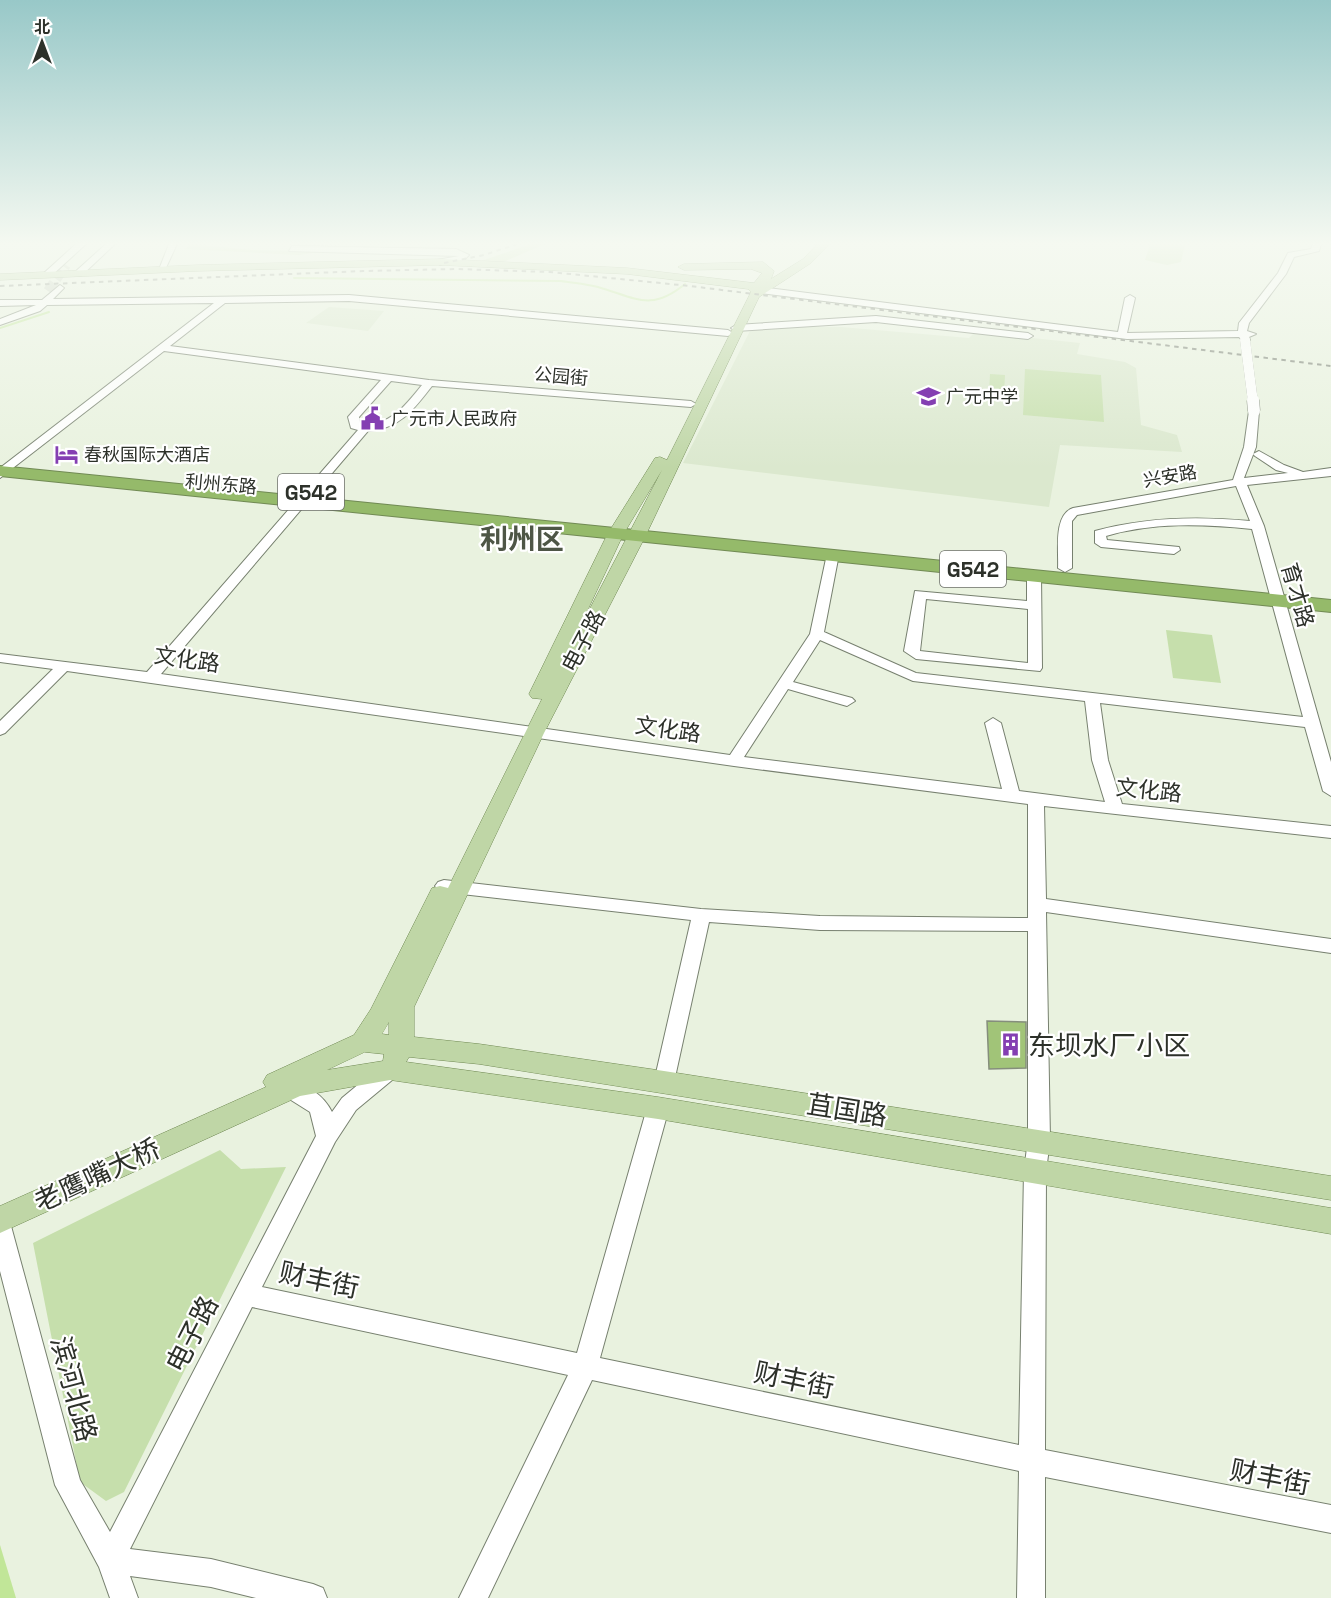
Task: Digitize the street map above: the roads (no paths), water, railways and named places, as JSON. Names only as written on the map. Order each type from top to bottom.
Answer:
[{"type":"highway","name":"利州东路","points":[[3,469],[307,496],[618,529]]},
{"type":"highway","name":"G542","points":[[618,529],[1065,568],[1226,590]]},
{"type":"highway","name":"G542","points":[[640,530],[834,554],[1034,575],[1226,590],[1318,601],[1331,594]]},
{"type":"main road","name":"电子路","points":[[528,732],[640,530],[698,414],[737,319]]},
{"type":"main road","name":"电子路","points":[[363,1042],[381,1014],[451,887],[528,732],[618,529],[655,472],[732,331]]},
{"type":"main road","name":"电子路","points":[[395,1059],[402,1007],[451,887]]},
{"type":"main road","name":"苴国路","points":[[363,1042],[395,1059],[658,1108],[1331,1221]]},
{"type":"main road","points":[[191,1126],[363,1042]]},
{"type":"main road","name":"苴国路","points":[[395,1059],[479,1054],[1039,1140],[1331,1188]]},
{"type":"main road","points":[[191,1126],[290,1089],[348,1076],[395,1059]]},
{"type":"main road","name":"老鹰嘴大桥","points":[[0,1208],[191,1126]]},
{"type":"main road","name":"老鹰嘴大桥","points":[[0,1220],[191,1126]]},
{"type":"street","points":[[3,469],[165,348],[200,319]]},
{"type":"street","points":[[588,319],[732,331],[876,319],[1037,337]]},
{"type":"street","points":[[998,319],[1127,336],[1178,337],[1247,333]]},
{"type":"street","points":[[1016,319],[1123,332],[1247,333]]},
{"type":"street","points":[[1123,332],[1126,319]]},
{"type":"street","points":[[1256,319],[1247,333],[1259,411],[1259,454],[1253,471],[1240,482],[1238,474],[1250,447],[1259,411]]},
{"type":"street","points":[[165,348],[389,377]]},
{"type":"street","points":[[389,377],[353,417],[355,426],[385,428],[397,421],[429,382]]},
{"type":"street","name":"公园街","points":[[389,377],[691,404]]},
{"type":"street","points":[[150,677],[365,428]]},
{"type":"street","points":[[1259,454],[1280,468],[1310,475]]},
{"type":"street","name":"兴安路","points":[[1065,568],[1066,521],[1073,512],[1240,482],[1331,472]]},
{"type":"street","name":"育才路","points":[[1240,482],[1258,526],[1331,791]]},
{"type":"street","points":[[1174,550],[1101,543],[1099,534],[1137,524],[1174,521],[1258,526]]},
{"type":"street","points":[[734,761],[817,634],[834,554]]},
{"type":"street","points":[[1034,575],[1035,668],[916,655],[911,651],[920,594],[1034,606]]},
{"type":"street","points":[[817,634],[913,677],[1312,723]]},
{"type":"street","name":"文化路","points":[[3,661],[150,677],[734,761],[1012,795],[1036,800],[1331,832]]},
{"type":"street","points":[[0,730],[64,666]]},
{"type":"street","points":[[784,684],[847,701]]},
{"type":"street","points":[[1092,698],[1100,760],[1115,809]]},
{"type":"street","points":[[993,723],[1012,795]]},
{"type":"street","points":[[1031,1598],[1035,1171],[1039,1140],[1036,800]]},
{"type":"street","points":[[451,887],[701,915],[819,923],[1038,925]]},
{"type":"street","points":[[1038,904],[1331,946]]},
{"type":"street","points":[[663,1082],[701,915]]},
{"type":"street","name":"电子路","points":[[110,1560],[327,1136],[349,1104],[395,1059]]},
{"type":"street","points":[[290,1089],[309,1096],[324,1113],[327,1136]]},
{"type":"street","points":[[473,1598],[585,1366],[658,1108]]},
{"type":"street","name":"滨河北路","points":[[0,1226],[68,1485],[110,1560],[124,1598]]},
{"type":"street","name":"财丰街","points":[[246,1295],[1032,1461],[1331,1519]]},
{"type":"street","points":[[110,1560],[211,1574],[313,1598]]},
{"type":"waterway","points":[[0,328],[29,319]]},
{"type":"railway","points":[[951,319],[1331,366]]},
{"type":"place","name":"广元中学","points":[[928,396]]},
{"type":"place","name":"广元市人民政府","points":[[373,418]]},
{"type":"place","name":"春秋国际大酒店","points":[[66,454]]},
{"type":"place","name":"东坝水厂小区","points":[[1010,1045]]},
{"type":"district","name":"利州区","points":[[522,539]]}]
